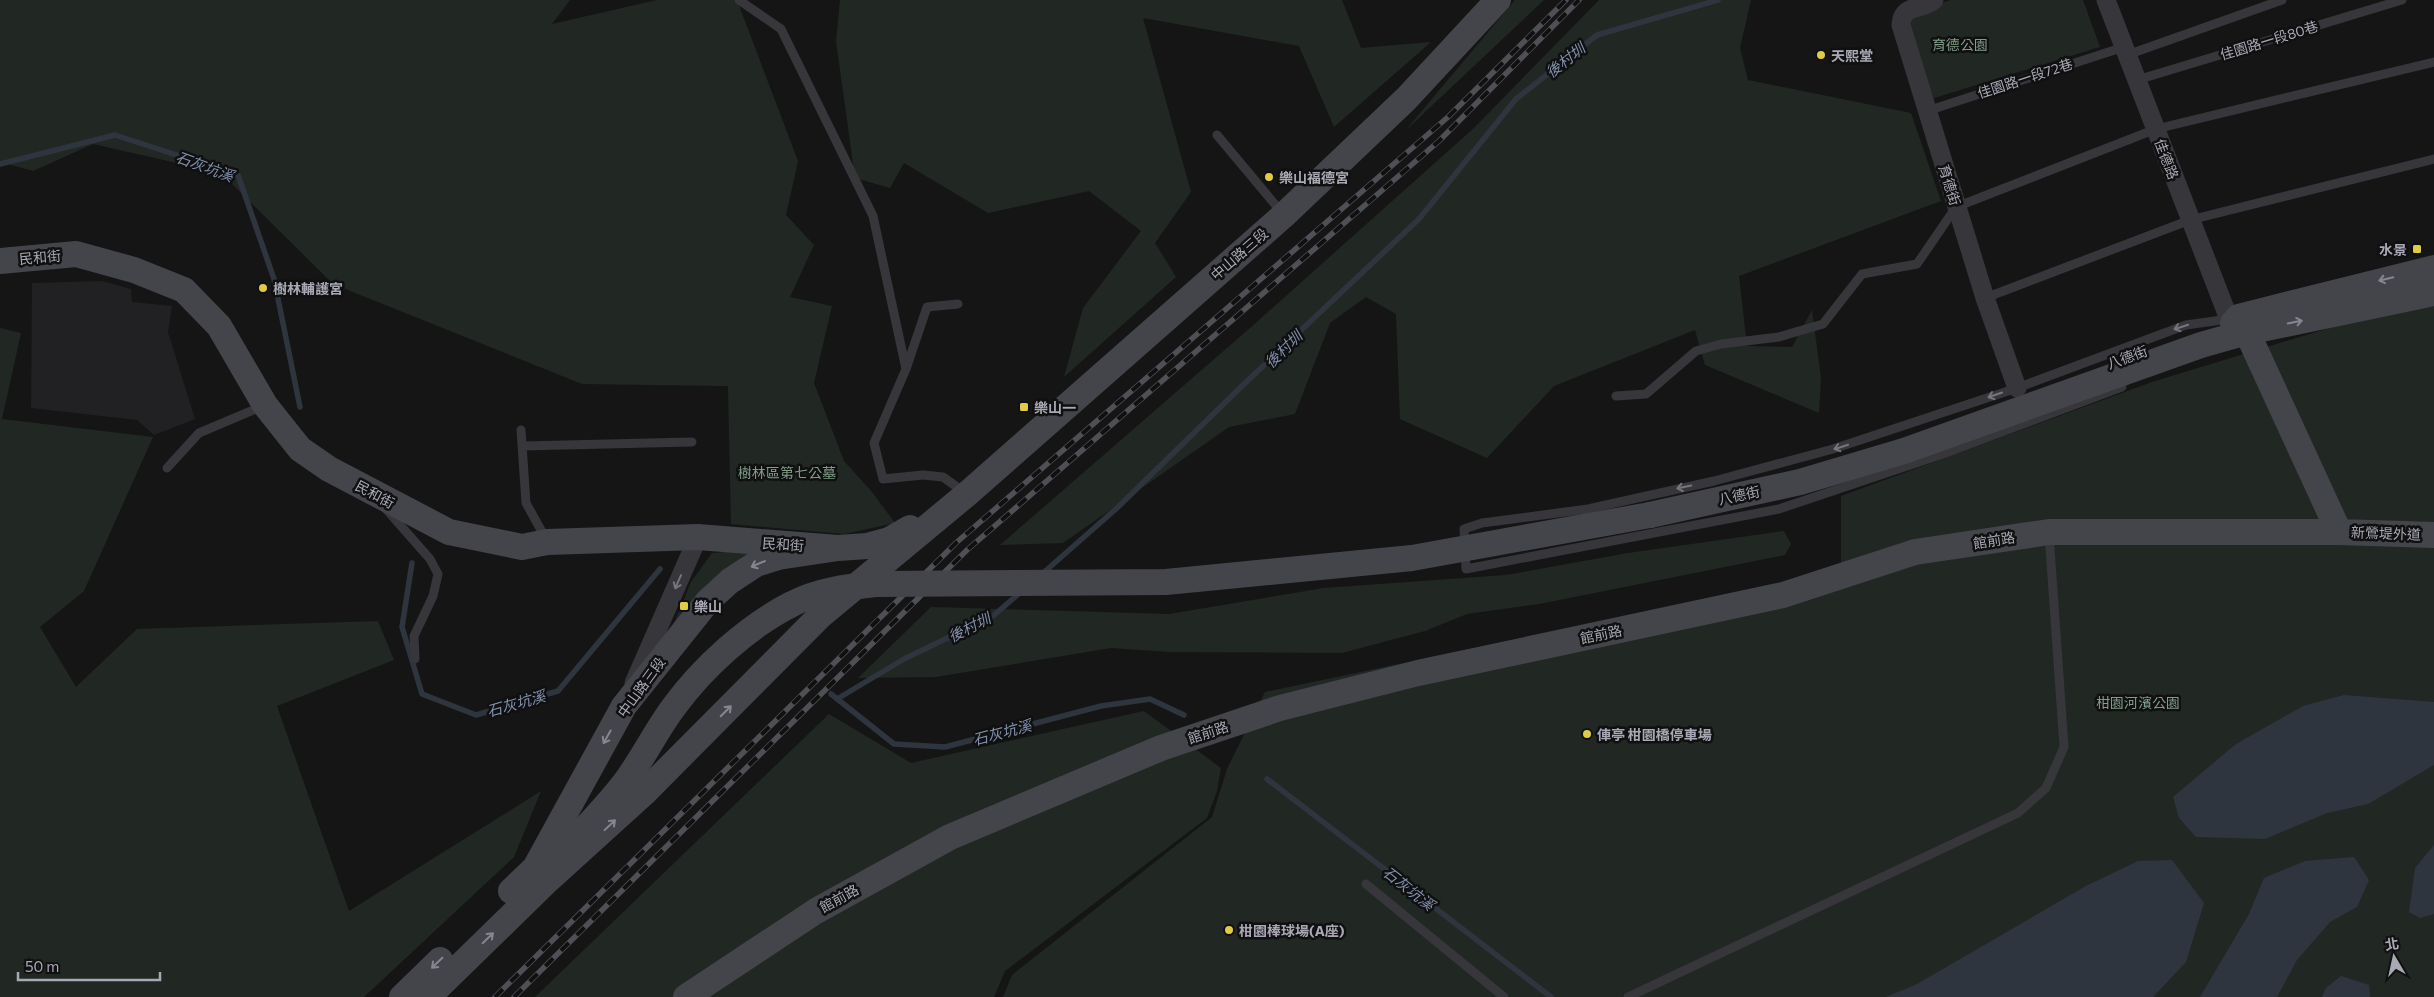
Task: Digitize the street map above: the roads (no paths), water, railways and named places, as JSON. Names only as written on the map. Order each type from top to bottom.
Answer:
[{"type":"street","name":"中山路三段","points":[[402,997],[545,870],[646,792],[820,616],[966,494],[1284,215],[1406,99],[1498,0]]},
{"type":"street","name":"育德街","points":[[1934,0],[1906,12],[1901,16],[1901,25],[1985,298],[2017,388]]},
{"type":"street","name":"佳德路","points":[[2106,0],[2190,220],[2238,325]]},
{"type":"street","name":"民和街","points":[[0,261],[76,254],[134,270],[184,290],[219,326],[265,405],[300,449],[329,469],[449,532],[522,547],[547,542],[698,537],[838,548]]},
{"type":"street","name":"八德街","points":[[545,870],[625,781],[673,708],[696,679],[724,652],[758,625],[791,604],[836,588],[876,584],[1176,581],[1412,558],[1650,515],[1800,482],[1828,474],[2036,391],[2238,325],[2434,268]]},
{"type":"street","name":"八德街","points":[[2238,325],[2434,294]]},
{"type":"street","points":[[2238,325],[2339,532]]},
{"type":"street","name":"中山路三段","points":[[428,997],[545,870],[624,706],[708,601],[730,581],[756,564],[778,557],[838,548],[867,546],[889,540],[966,494]]},
{"type":"street","name":"館前路","points":[[686,997],[816,911],[950,837],[1161,748],[1280,708],[1418,673],[1782,595],[1915,552],[2049,532],[2339,532]]},
{"type":"street","name":"新鶯堤外道","points":[[2339,532],[2434,535]]},
{"type":"street","points":[[624,706],[698,537]]},
{"type":"lane","points":[[739,0],[781,29],[873,216],[906,369]]},
{"type":"lane","name":"佳園路一段72巷","points":[[1926,111],[2125,51],[2282,0]]},
{"type":"lane","name":"佳園路一段80巷","points":[[2136,80],[2402,0]]},
{"type":"lane","points":[[1616,396],[1646,394],[1696,351],[1721,344],[1779,337],[1823,324],[1862,274],[1917,264],[1956,207],[2156,129],[2434,62]]},
{"type":"lane","points":[[1217,136],[1284,215]]},
{"type":"lane","points":[[1985,298],[2190,220],[2434,160]]},
{"type":"lane","points":[[958,304],[927,307],[906,369],[874,443],[883,479],[923,475],[944,478],[966,494]]},
{"type":"lane","points":[[2133,383],[1943,454],[1779,509],[1466,569],[1464,529],[1482,523],[1588,508],[1714,481],[1833,449],[2017,388],[2186,325],[2238,325]]},
{"type":"lane","points":[[2216,351],[2238,325]]},
{"type":"lane","points":[[167,468],[199,433],[265,405]]},
{"type":"lane","points":[[520,430],[526,503],[547,542]]},
{"type":"lane","points":[[522,446],[692,442]]},
{"type":"lane","points":[[374,494],[430,560],[438,574],[433,596],[414,636],[415,659]]},
{"type":"lane","points":[[1628,997],[2018,814],[2046,788],[2064,747],[2049,532]]},
{"type":"lane","points":[[1366,884],[1504,997]]},
{"type":"waterway","name":"後村圳","points":[[1042,574],[1117,508],[1242,386],[1419,219],[1516,99],[1597,35],[1718,0]]},
{"type":"waterway","name":"石灰坑溪","points":[[0,164],[115,135],[238,175],[274,279],[300,407]]},
{"type":"waterway","name":"石灰坑溪","points":[[412,563],[402,627],[422,694],[476,715],[558,691],[660,569]]},
{"type":"waterway","name":"後村圳","points":[[837,699],[904,659],[993,616],[1022,591]]},
{"type":"waterway","name":"石灰坑溪","points":[[831,694],[894,744],[945,747],[1101,706],[1150,699],[1184,715]]},
{"type":"waterway","name":"石灰坑溪","points":[[1267,779],[1551,997]]},
{"type":"railway","points":[[495,997],[957,542],[1448,117],[1566,0]]},
{"type":"railway","points":[[514,997],[967,550],[1439,141],[1579,0]]},
{"type":"place","name":"天熙堂","points":[[1821,55]]},
{"type":"place","name":"樂山福德宮","points":[[1269,177]]},
{"type":"place","name":"水景","points":[[2417,249]]},
{"type":"place","name":"樹林輔護宮","points":[[263,288]]},
{"type":"place","name":"樂山一","points":[[1024,407]]},
{"type":"place","name":"樂山","points":[[684,606]]},
{"type":"place","name":"俥亭 柑園橋停車場","points":[[1587,734]]},
{"type":"place","name":"柑園棒球場(A座)","points":[[1229,930]]},
{"type":"park label","name":"育德公園","points":[[1960,44]]},
{"type":"park label","name":"樹林區第七公墓","points":[[787,472]]},
{"type":"park label","name":"柑園河濱公園","points":[[2138,702]]}]
